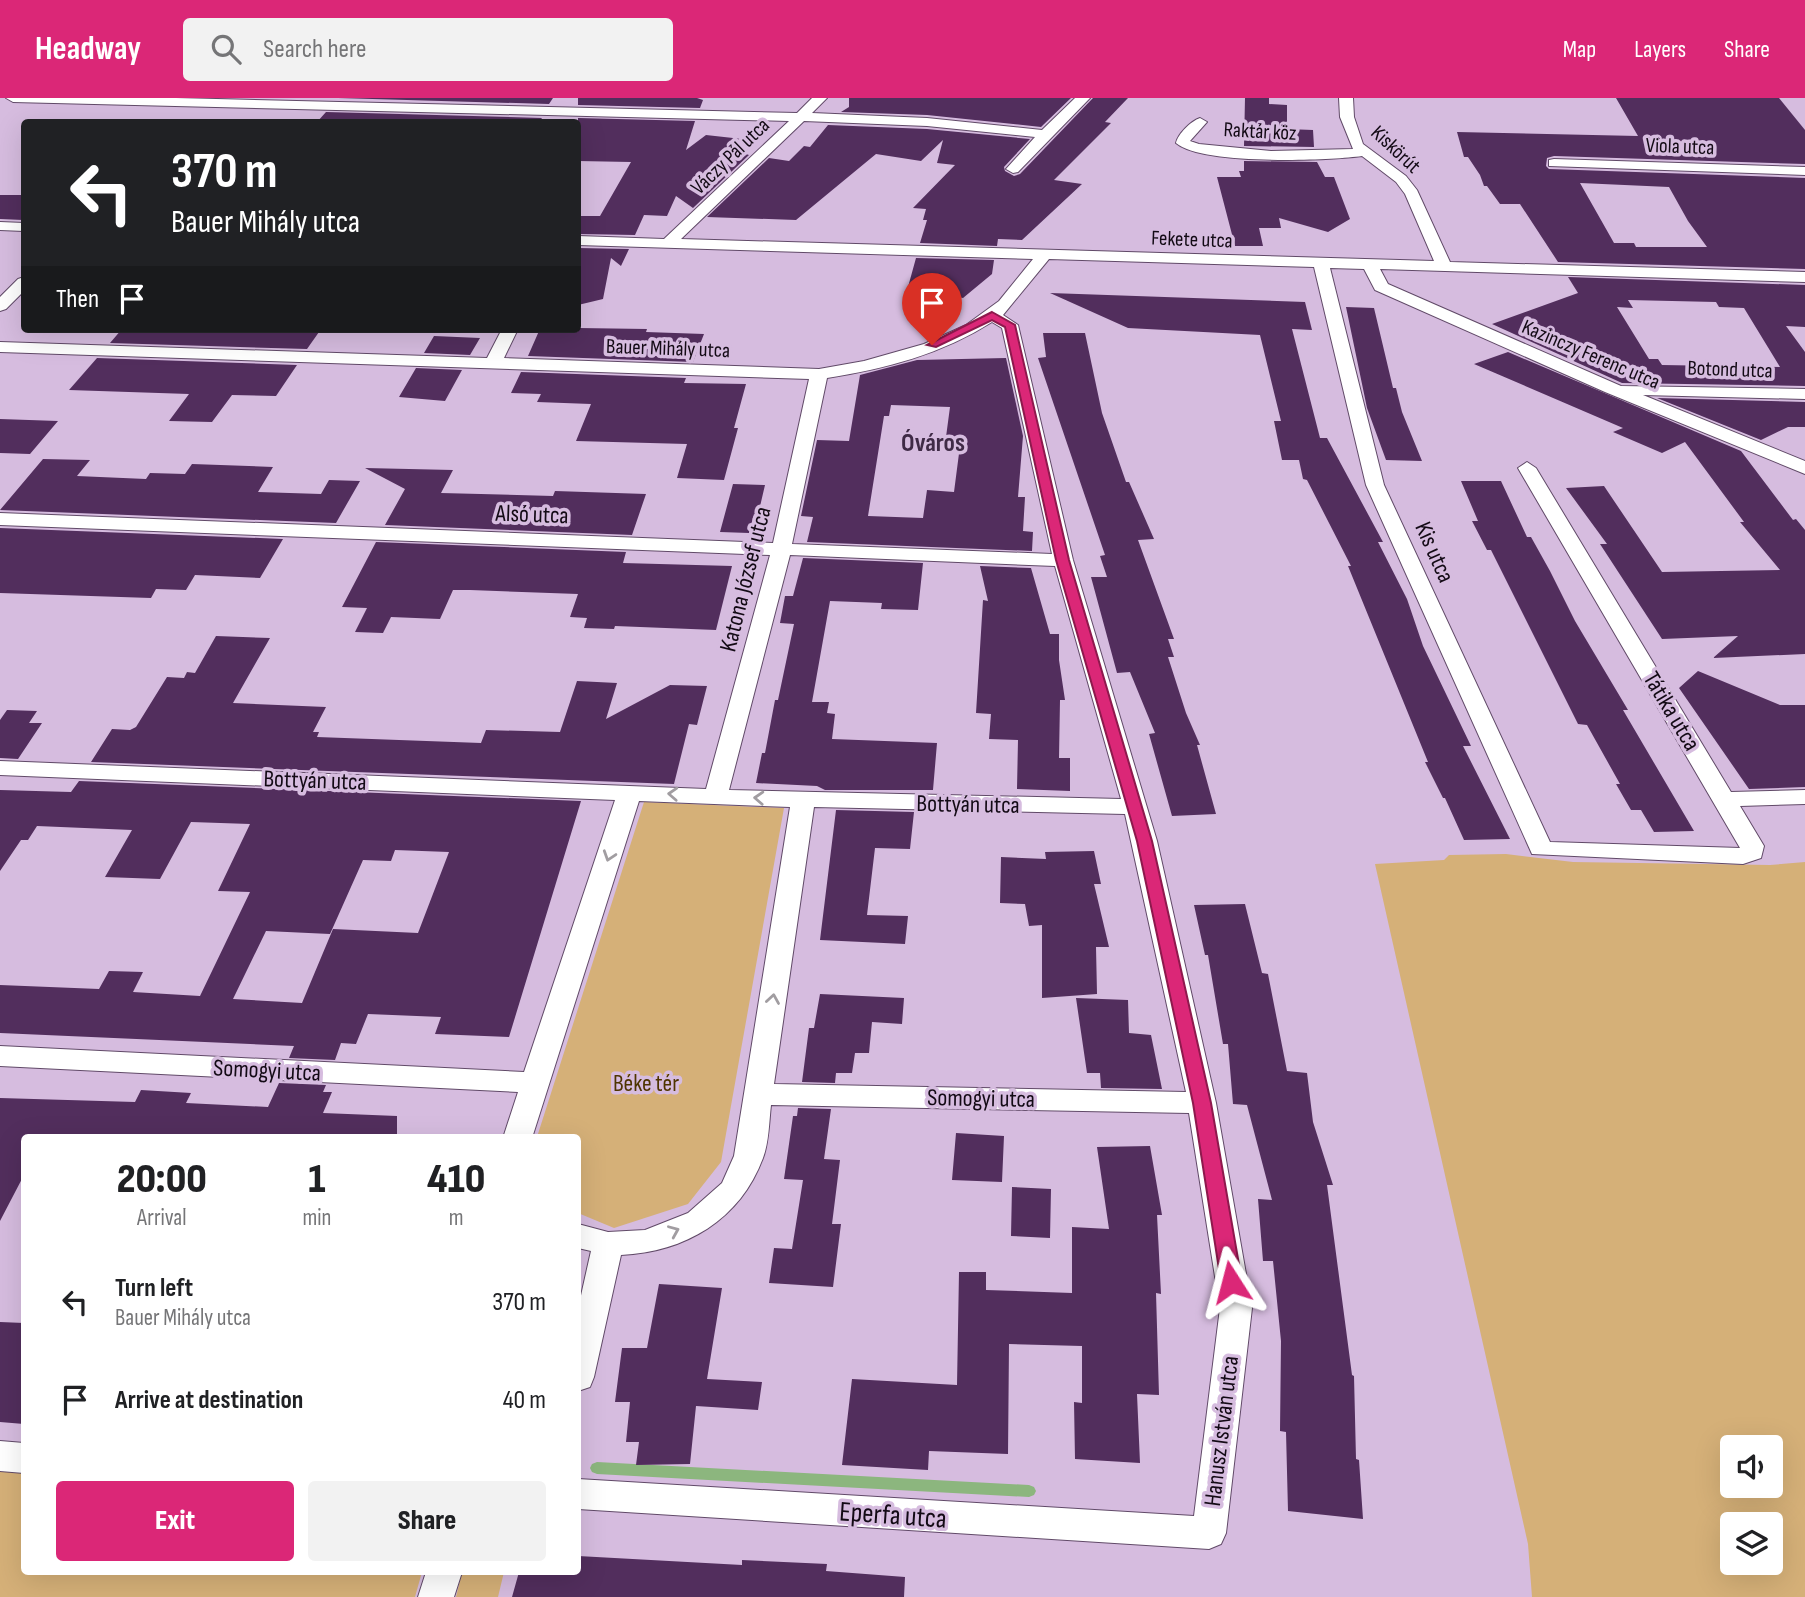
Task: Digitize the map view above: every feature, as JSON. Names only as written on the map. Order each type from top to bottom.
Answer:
[{"type":"street","points":[[13,98],[203,105],[801,117],[927,122],[1045,134]]},
{"type":"street","name":"Váczy Pál utca","points":[[670,243],[820,98]]},
{"type":"street","points":[[1013,169],[1083,98]]},
{"type":"street","name":"Kiskörút","points":[[1346,98],[1351,133],[1357,146],[1401,179],[1412,193],[1444,267]]},
{"type":"street","name":"Raktár köz","points":[[1200,122],[1183,143],[1204,150],[1236,152],[1337,156],[1364,152]]},
{"type":"street","name":"Viola utca","points":[[1554,163],[1805,172]]},
{"type":"street","points":[[0,226],[21,227]]},
{"type":"street","name":"Fekete utca","points":[[581,241],[1805,277]]},
{"type":"street","name":"Bauer Mihály utca","points":[[0,346],[492,365],[819,374],[859,369],[910,355],[992,316],[1044,256]]},
{"type":"street","name":"Kis utca","points":[[1321,264],[1376,485],[1541,849],[1634,853]]},
{"type":"street","name":"Kazinczy Ferenc utca","points":[[1370,266],[1381,287],[1611,388],[1805,468]]},
{"type":"street","points":[[0,306],[21,285]]},
{"type":"street","name":"Hanusz István utca","points":[[992,316],[1010,325],[1063,560],[1144,841],[1202,1103],[1236,1308],[1209,1533]]},
{"type":"street","points":[[492,365],[508,333]]},
{"type":"street","name":"Katona József utca","points":[[716,796],[781,550],[819,374]]},
{"type":"street","name":"Botond utca","points":[[1611,388],[1805,394]]},
{"type":"street","name":"Tátika utca","points":[[1527,468],[1752,846],[1752,853],[1742,856],[1634,853]]},
{"type":"street","name":"Alsó utca","points":[[0,519],[1063,560]]},
{"type":"street","name":"Bottyán utca","points":[[0,768],[630,791]]},
{"type":"street","points":[[518,1134],[630,791],[803,800],[749,1156],[733,1190],[699,1221],[647,1242],[608,1244],[581,1238]]},
{"type":"street","points":[[1724,799],[1805,797]]},
{"type":"street","name":"Bottyán utca","points":[[803,800],[1133,807]]},
{"type":"street","name":"Somogyi utca","points":[[0,1056],[534,1083]]},
{"type":"street","name":"Somogyi utca","points":[[759,1094],[1202,1103]]},
{"type":"street","points":[[581,1364],[608,1244]]},
{"type":"street","points":[[0,1457],[21,1458]]},
{"type":"street","name":"Eperfa utca","points":[[581,1494],[1209,1533]]},
{"type":"street","points":[[436,1597],[443,1575]]},
{"type":"green space","name":"Béke tér","points":[[644,802],[784,808],[721,1162],[688,1204],[614,1228],[581,1214],[581,1134],[538,1134]]},
{"type":"green space","points":[[1506,854],[1573,862],[1770,865],[1805,862],[1805,1597],[1532,1597],[1528,1544],[1375,864],[1444,860],[1449,855]]},
{"type":"green space","points":[[0,1469],[21,1470],[21,1575],[421,1575],[415,1597],[0,1597]]},
{"type":"green space","points":[[461,1575],[503,1575],[498,1597],[456,1597]]},
{"type":"building","points":[[338,98],[553,98],[549,104]]},
{"type":"building","points":[[578,98],[703,100],[700,108],[578,105]]},
{"type":"building","points":[[849,98],[1071,98],[1041,127],[927,115],[841,112],[849,107]]},
{"type":"building","points":[[1093,98],[1128,98],[1105,122],[1111,123],[1054,180],[1082,184],[1022,240],[998,239],[997,246],[920,243],[927,220],[923,220],[926,209],[913,208],[955,165],[937,163],[943,140],[921,161],[876,154],[796,220],[707,217],[769,158],[789,161],[804,146],[810,147],[828,125],[927,129],[1030,139],[1004,167],[1005,171],[1014,176],[1020,174]]},
{"type":"building","points":[[1245,98],[1269,98],[1269,104],[1287,105],[1287,129],[1313,130],[1314,147],[1244,146]]},
{"type":"building","points":[[1616,98],[1779,98],[1805,130],[1805,164],[1554,156],[1547,158],[1546,166],[1549,169],[1805,178],[1805,269],[1558,262],[1520,204],[1500,204],[1487,186],[1484,186],[1468,157],[1464,157],[1457,132],[1638,136]],"holes":[[[1580,183],[1669,187],[1688,221],[1707,247],[1636,247],[1634,243],[1614,243]]]},
{"type":"building","points":[[326,112],[542,118],[541,119],[320,119]]},
{"type":"building","points":[[578,118],[695,121],[686,150],[706,135],[751,140],[746,154],[749,155],[693,208],[676,196],[667,216],[644,215],[635,235],[581,234],[581,216],[600,216],[631,162],[581,161],[581,119]]},
{"type":"building","points":[[1244,161],[1317,162],[1325,177],[1334,177],[1350,219],[1328,232],[1279,218],[1281,228],[1259,228],[1263,246],[1235,246],[1217,177],[1241,177],[1239,171],[1244,171]]},
{"type":"building","points":[[0,195],[21,195],[21,220],[0,219]]},
{"type":"building","points":[[581,248],[629,249],[621,266],[611,258],[603,299],[581,304]]},
{"type":"building","points":[[916,258],[994,260],[992,274],[963,298],[908,287]]},
{"type":"building","points":[[1568,277],[1805,285],[1805,327],[1786,326],[1805,352],[1805,386],[1622,383],[1492,324],[1578,293]],"holes":[[[1628,300],[1716,302],[1719,307],[1744,308],[1780,367],[1662,365],[1658,359],[1649,359],[1617,307],[1633,308]]]},
{"type":"building","points":[[1050,293],[1305,302],[1312,330],[1292,329],[1320,438],[1327,438],[1383,542],[1378,542],[1407,599],[1423,646],[1471,746],[1463,746],[1510,839],[1464,840],[1425,762],[1428,762],[1348,566],[1351,566],[1307,480],[1303,479],[1299,460],[1282,460],[1274,421],[1281,421],[1260,335],[1128,328]]},
{"type":"building","points":[[1346,307],[1374,308],[1393,388],[1396,388],[1402,412],[1422,461],[1386,460],[1367,408]]},
{"type":"building","points":[[581,328],[647,329],[646,332],[704,334],[693,362],[528,356],[538,333],[581,333]]},
{"type":"building","points":[[119,333],[318,333],[307,349],[110,343]]},
{"type":"building","points":[[1043,333],[1085,333],[1102,413],[1126,482],[1129,482],[1154,539],[1138,540],[1174,639],[1168,639],[1174,657],[1168,657],[1186,713],[1200,745],[1197,745],[1216,814],[1172,816],[1149,734],[1155,733],[1130,672],[1117,673],[1091,577],[1107,577],[1100,556],[1105,555],[1038,358],[1046,357]]},
{"type":"building","points":[[434,336],[480,338],[470,355],[424,353]]},
{"type":"building","points":[[1508,352],[1741,451],[1793,520],[1796,519],[1805,530],[1805,654],[1713,658],[1738,636],[1662,639],[1600,544],[1607,544],[1566,488],[1604,486],[1662,572],[1780,570],[1740,522],[1744,522],[1685,442],[1662,453],[1613,432],[1623,428],[1474,364]]},
{"type":"building","points":[[97,358],[297,365],[276,396],[232,395],[212,422],[169,421],[189,394],[69,390]]},
{"type":"building","points":[[1006,358],[1023,436],[1018,497],[1025,497],[1023,531],[1033,532],[1032,551],[807,542],[813,517],[801,516],[817,440],[849,441],[860,375],[917,360]],"holes":[[[891,405],[950,407],[946,437],[961,438],[954,492],[927,490],[923,518],[868,516],[884,416],[889,416]]]},
{"type":"building","points":[[416,368],[462,370],[445,401],[399,397]]},
{"type":"building","points":[[521,372],[686,378],[684,383],[746,384],[724,480],[677,478],[687,444],[576,441],[591,404],[537,402],[541,394],[511,393]]},
{"type":"building","points":[[1657,398],[1805,402],[1805,427],[1788,427],[1761,440]]},
{"type":"building","points":[[0,419],[58,421],[30,454],[0,453]]},
{"type":"building","points":[[43,459],[90,460],[77,476],[146,479],[150,473],[185,474],[192,464],[273,467],[258,492],[321,494],[329,480],[360,481],[336,523],[0,510]]},
{"type":"building","points":[[365,468],[453,470],[441,493],[553,496],[555,491],[646,494],[632,535],[385,525],[405,489]]},
{"type":"building","points":[[1461,481],[1501,481],[1527,537],[1531,537],[1575,621],[1628,710],[1623,710],[1694,831],[1654,832],[1641,810],[1631,810],[1616,784],[1620,784],[1587,725],[1578,724],[1491,550],[1487,550],[1472,521],[1478,521]]},
{"type":"building","points":[[733,484],[765,485],[758,515],[754,514],[749,533],[720,532]]},
{"type":"building","points":[[0,528],[283,539],[260,578],[195,575],[186,590],[156,589],[151,598],[0,593]]},
{"type":"building","points":[[376,542],[626,552],[623,563],[732,566],[716,630],[615,626],[614,629],[584,628],[587,618],[570,617],[578,594],[453,590],[440,619],[391,617],[383,633],[355,632],[367,608],[342,607]]},
{"type":"building","points":[[803,558],[923,563],[918,610],[881,609],[882,603],[830,601],[812,702],[829,702],[827,713],[835,714],[832,739],[937,743],[933,790],[825,790],[817,786],[756,783],[775,700],[778,700],[794,624],[780,623],[785,596],[793,596]]},
{"type":"building","points":[[980,566],[1031,568],[1050,634],[1059,634],[1059,660],[1065,700],[1060,700],[1059,758],[1070,758],[1070,791],[1017,789],[1018,740],[989,739],[991,714],[976,713],[983,600],[988,601]]},
{"type":"building","points":[[216,636],[270,638],[233,703],[326,707],[313,732],[319,732],[317,737],[481,743],[486,730],[560,732],[577,681],[617,683],[606,719],[670,685],[707,686],[697,725],[689,724],[674,784],[91,762],[112,729],[130,730],[136,727],[167,677],[184,678],[187,672],[195,673]]},
{"type":"building","points":[[1698,671],[1780,705],[1805,705],[1805,787],[1749,789],[1679,688]]},
{"type":"building","points":[[7,710],[37,711],[29,723],[42,723],[18,759],[0,758],[0,720]]},
{"type":"building","points":[[79,781],[581,801],[509,1037],[435,1034],[441,1017],[368,1014],[356,1044],[341,1043],[335,1060],[289,1058],[294,1046],[0,1033],[0,985],[99,989],[109,971],[143,972],[133,992],[200,996],[250,892],[218,891],[250,824],[191,822],[160,879],[105,877],[132,830],[37,826],[28,840],[21,840],[0,871],[0,790],[71,792]],"holes":[[[395,850],[449,852],[418,933],[333,929],[302,1003],[233,999],[266,931],[330,934],[363,860],[391,861]]]},
{"type":"building","points":[[836,810],[914,812],[910,849],[875,848],[867,915],[908,916],[905,944],[820,940]]},
{"type":"building","points":[[1094,851],[1101,884],[1094,884],[1109,947],[1096,947],[1097,994],[1042,998],[1042,925],[1029,926],[1025,904],[1000,903],[1001,857],[1046,859],[1045,852]]},
{"type":"building","points":[[1245,904],[1262,973],[1268,974],[1287,1071],[1307,1073],[1313,1122],[1333,1185],[1327,1185],[1354,1376],[1356,1459],[1359,1460],[1363,1519],[1288,1511],[1286,1432],[1280,1431],[1281,1341],[1273,1261],[1263,1261],[1258,1199],[1272,1200],[1247,1105],[1233,1104],[1228,1044],[1223,1044],[1208,955],[1205,955],[1194,905]]},
{"type":"building","points":[[820,994],[904,998],[902,1024],[872,1022],[869,1053],[855,1053],[852,1073],[836,1073],[835,1083],[802,1082],[809,1028],[814,1028]]},
{"type":"building","points":[[1076,998],[1128,1000],[1129,1033],[1151,1035],[1162,1089],[1101,1088],[1100,1073],[1087,1073]]},
{"type":"building","points":[[279,1083],[326,1085],[323,1092],[332,1092],[323,1113],[397,1116],[397,1134],[21,1134],[21,1181],[0,1221],[0,1098],[135,1102],[141,1090],[191,1093],[186,1103],[268,1107]]},
{"type":"building","points":[[798,1108],[831,1109],[824,1159],[840,1160],[832,1224],[841,1224],[833,1287],[769,1283],[774,1248],[792,1249],[803,1180],[784,1179],[793,1116],[797,1116]]},
{"type":"building","points":[[956,1133],[1004,1136],[1002,1182],[952,1180]]},
{"type":"building","points":[[1150,1146],[1162,1215],[1157,1215],[1161,1294],[1156,1293],[1159,1395],[1137,1394],[1140,1463],[1075,1459],[1074,1402],[1082,1403],[1082,1346],[1009,1344],[1008,1454],[929,1451],[928,1470],[842,1465],[852,1379],[957,1385],[959,1272],[986,1272],[986,1290],[1072,1293],[1072,1227],[1109,1229],[1097,1147]]},
{"type":"building","points":[[1012,1187],[1051,1189],[1050,1238],[1011,1236]]},
{"type":"building","points":[[659,1284],[722,1288],[707,1379],[762,1382],[758,1410],[696,1406],[690,1464],[636,1465],[639,1442],[626,1442],[630,1402],[615,1402],[622,1348],[647,1348]]},
{"type":"building","points":[[0,1322],[21,1323],[21,1424],[0,1422]]},
{"type":"building","points":[[581,1556],[742,1565],[742,1560],[827,1564],[826,1571],[905,1577],[904,1597],[512,1597],[518,1575],[581,1575]]},
{"type":"waterway","points":[[597,1468],[1029,1491]]},
{"type":"district","name":"Óváros","points":[[933,442]]},
{"type":"route","points":[[932,345],[992,316],[1010,325],[1063,560],[1144,841],[1202,1103],[1231,1282]]}]
